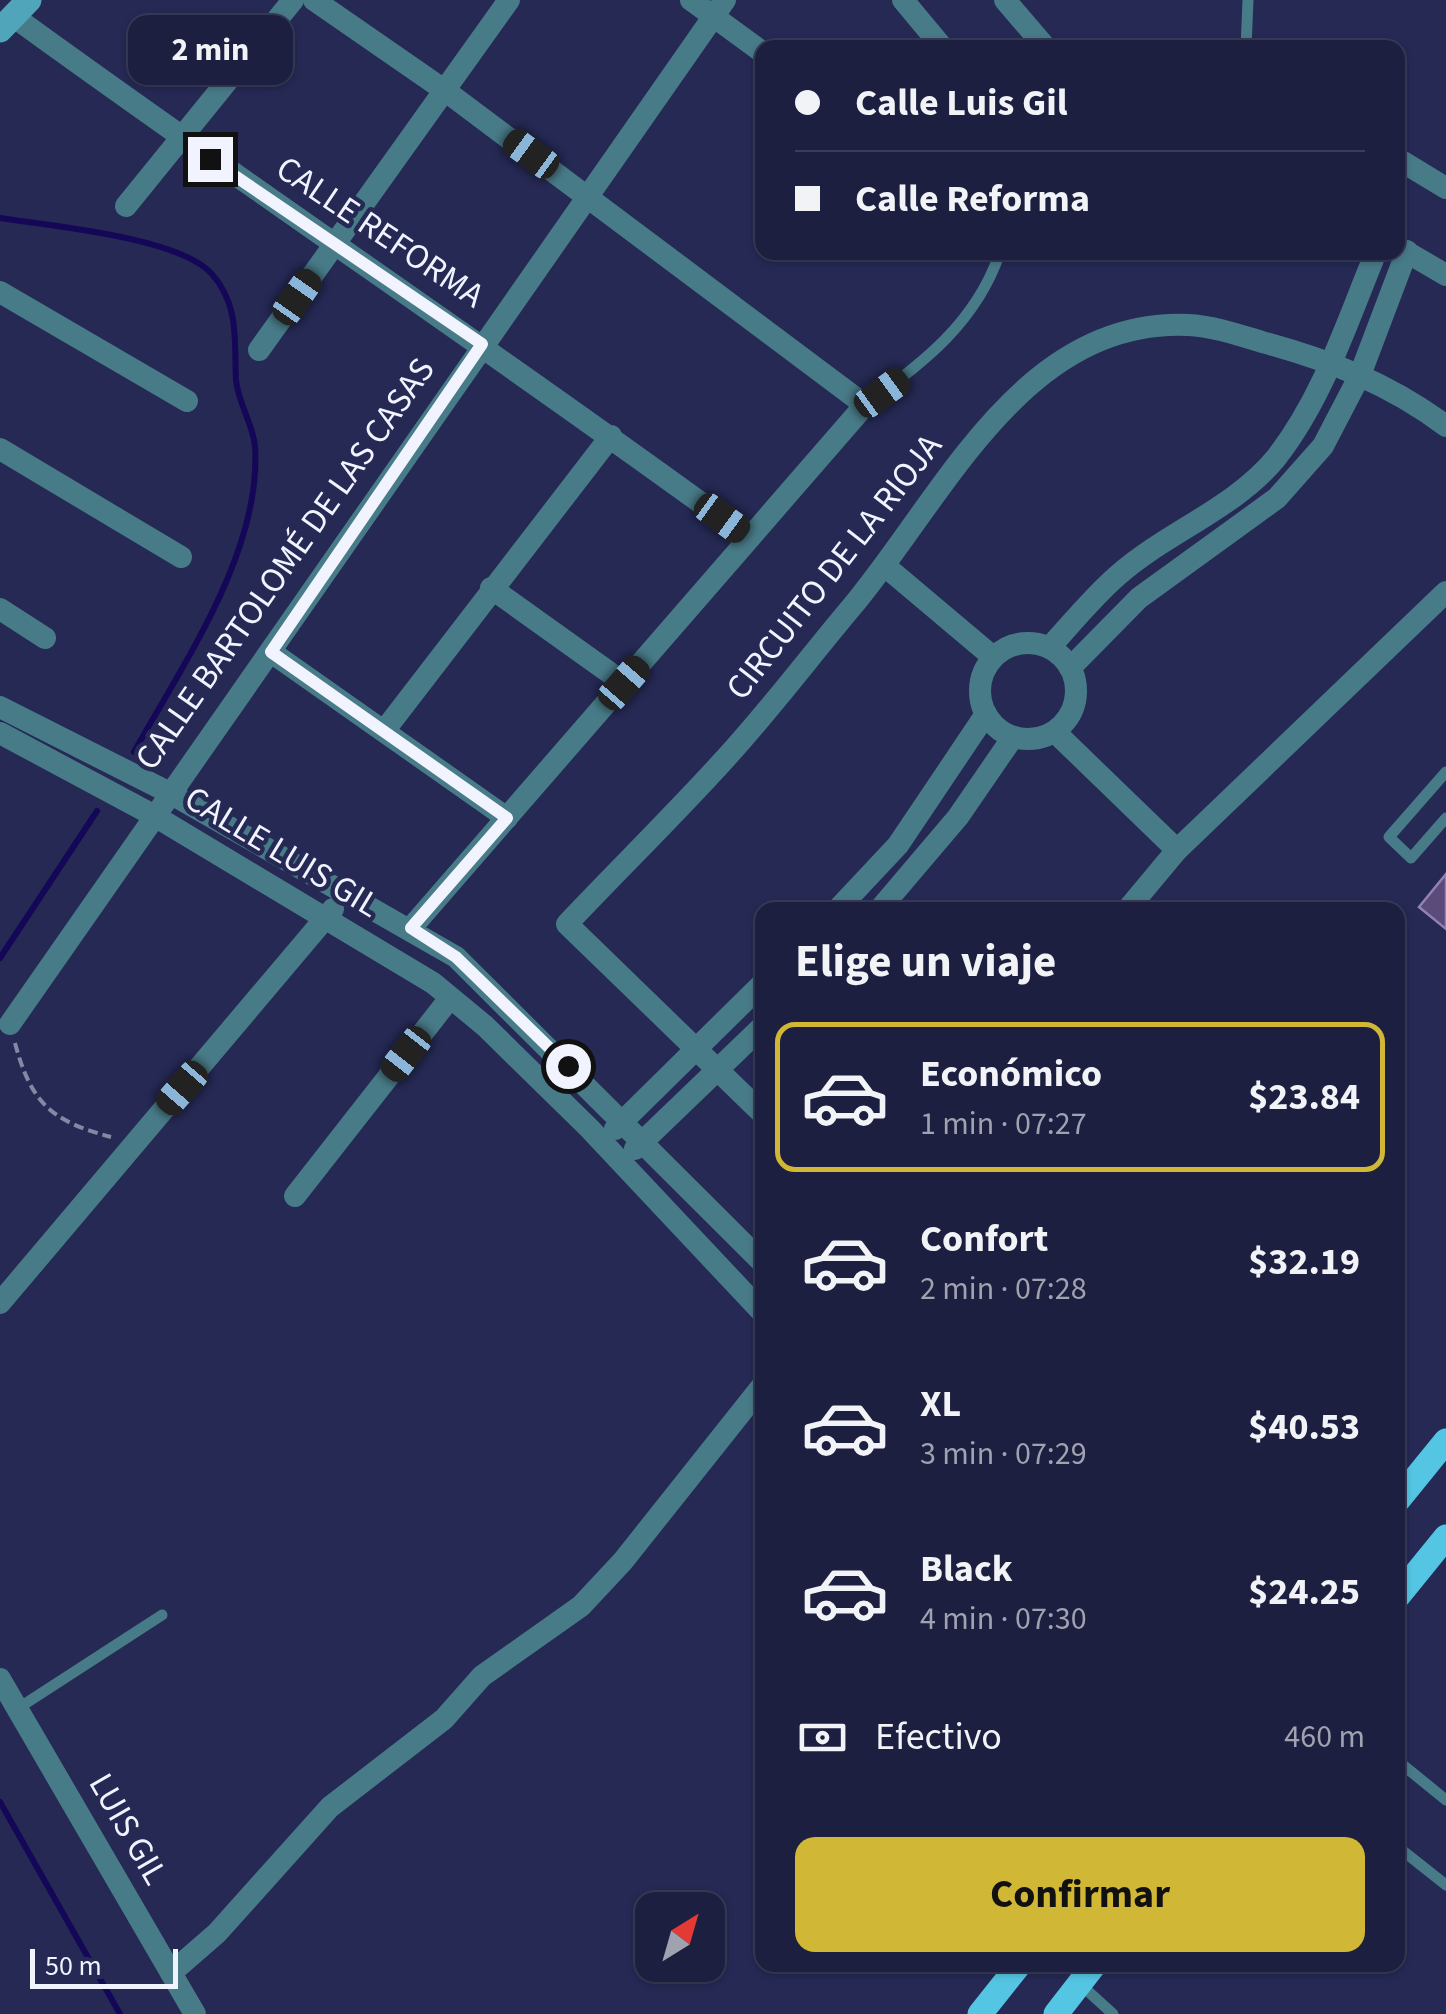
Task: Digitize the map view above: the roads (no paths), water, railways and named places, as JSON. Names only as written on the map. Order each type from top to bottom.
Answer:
[{"type":"main road","points":[[1405,1491],[1446,1440]]},
{"type":"main road","points":[[1405,1587],[1446,1537]]},
{"type":"main road","points":[[980,2014],[1013,1972]]},
{"type":"main road","points":[[1056,2014],[1087,1974]]},
{"type":"street","points":[[126,206],[293,0]]},
{"type":"street","points":[[314,0],[446,92],[865,405],[411,928]]},
{"type":"street","points":[[259,350],[509,0]]},
{"type":"street","points":[[691,0],[719,8],[755,45]]},
{"type":"street","points":[[902,0],[936,40]]},
{"type":"street","points":[[1006,0],[1039,40]]},
{"type":"street","name":"CALLE BARTOLOMÉ DE LAS CASAS","points":[[10,1024],[168,792],[271,652],[719,8]]},
{"type":"street","name":"CALLE REFORMA","points":[[14,15],[179,138],[482,344],[749,538]]},
{"type":"street","points":[[1405,163],[1446,188]]},
{"type":"street","points":[[1405,251],[1446,275]]},
{"type":"street","points":[[1049,648],[1118,574],[1208,515],[1274,461],[1302,420],[1331,361],[1373,260]]},
{"type":"street","points":[[1070,668],[1138,598],[1278,498],[1323,446],[1360,375],[1398,260]]},
{"type":"street","points":[[0,292],[187,401]]},
{"type":"street","name":"CIRCUITO DE LA RIOJA","points":[[755,1106],[567,924],[725,758],[885,566],[1003,408],[1043,371],[1084,348],[1122,332],[1191,324],[1331,361],[1419,406],[1446,426]]},
{"type":"street","points":[[384,732],[611,436]]},
{"type":"street","points":[[0,449],[181,557]]},
{"type":"street","points":[[885,566],[993,657]]},
{"type":"street","points":[[491,588],[624,683]]},
{"type":"street","points":[[1135,902],[1177,850],[1446,592]]},
{"type":"street","points":[[0,609],[45,638]]},
{"type":"street","points":[[1020,644],[1049,648],[1070,668],[1075,681],[1073,710],[1055,732],[1027,740],[1012,737],[986,714],[980,684],[993,657],[1020,644]]},
{"type":"street","points":[[271,652],[507,818]]},
{"type":"street","name":"CALLE LUIS GIL","points":[[0,707],[168,792],[343,896],[411,928],[456,957],[624,1120],[755,1255]]},
{"type":"street","points":[[845,902],[898,846],[986,714]]},
{"type":"street","points":[[1055,732],[1177,850]]},
{"type":"street","name":"CALLE LUIS GIL","points":[[0,733],[153,815],[450,998],[622,1162],[755,1304]]},
{"type":"street","points":[[886,902],[958,817],[1012,737]]},
{"type":"street","points":[[0,1303],[343,896]]},
{"type":"street","points":[[602,1142],[755,991]]},
{"type":"street","points":[[295,1196],[450,998]]},
{"type":"street","points":[[622,1162],[755,1033]]},
{"type":"street","points":[[171,1973],[217,1933],[330,1807],[444,1719],[482,1676],[581,1606],[623,1561],[755,1395]]},
{"type":"street","name":"LUIS GIL","points":[[0,1679],[195,2014]]},
{"type":"lane","points":[[1246,40],[1248,0]]},
{"type":"lane","points":[[865,405],[928,357],[969,315],[996,260]]},
{"type":"lane","points":[[1446,772],[1389,837],[1411,858],[1446,818]]},
{"type":"lane","points":[[17,1708],[162,1616]]},
{"type":"lane","points":[[1405,1767],[1446,1800]]},
{"type":"lane","points":[[1405,1853],[1446,1885]]},
{"type":"lane","points":[[1087,1974],[1114,2014]]},
{"type":"waterway","points":[[0,218],[111,235],[171,250],[211,273],[231,311],[237,389],[255,446],[254,486],[246,526],[216,605],[134,752]]},
{"type":"waterway","points":[[0,958],[97,811]]},
{"type":"waterway","points":[[0,1802],[120,2014]]}]
